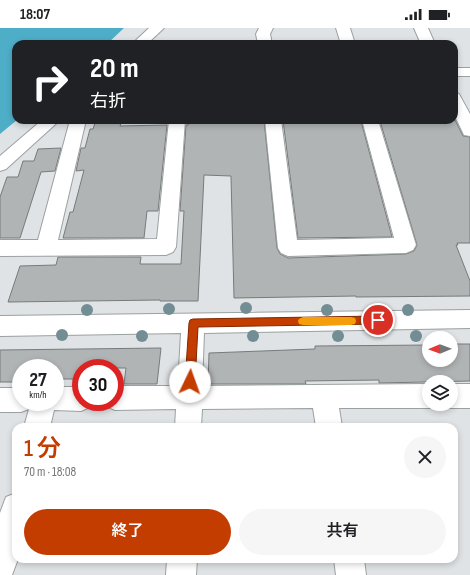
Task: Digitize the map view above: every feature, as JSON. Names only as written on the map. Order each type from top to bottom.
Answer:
[{"type":"street","points":[[143,40],[157,28]]},
{"type":"street","points":[[264,40],[263,34],[266,28]]},
{"type":"street","points":[[343,28],[347,40]]},
{"type":"street","points":[[421,28],[426,40]]},
{"type":"street","points":[[458,72],[470,72]]},
{"type":"street","points":[[458,105],[470,130]]},
{"type":"street","points":[[0,165],[47,124]]},
{"type":"street","points":[[46,248],[77,124]]},
{"type":"street","points":[[0,248],[166,247],[177,124]]},
{"type":"street","points":[[273,124],[288,248],[406,245],[371,124]]},
{"type":"street","points":[[0,326],[470,319]]},
{"type":"street","points":[[188,423],[193,323]]},
{"type":"street","points":[[124,398],[189,396],[422,396]]},
{"type":"street","points":[[324,396],[328,423]]},
{"type":"street","points":[[0,400],[12,400]]},
{"type":"street","points":[[38,423],[41,411]]},
{"type":"street","points":[[0,568],[12,522]]},
{"type":"street","points":[[181,575],[182,563]]},
{"type":"street","points":[[350,563],[351,575]]},
{"type":"shaded area","points":[[0,28],[124,28],[111,40],[12,40],[12,124],[0,134]]},
{"type":"building","points":[[95,124],[121,124],[120,126],[167,125],[158,211],[147,211],[144,238],[63,238],[70,212],[73,212],[84,170],[76,171],[81,148],[85,148],[90,129],[93,129]]},
{"type":"building","points":[[264,124],[277,248],[280,254],[288,258],[406,254],[414,251],[417,245],[381,124],[457,124],[463,136],[470,137],[470,243],[457,243],[458,245],[456,245],[470,281],[470,296],[234,298],[231,176],[204,175],[198,301],[8,302],[20,266],[56,265],[58,257],[141,257],[140,264],[181,264],[184,211],[180,211],[186,125]]},
{"type":"building","points":[[284,124],[362,124],[392,237],[298,238]]},
{"type":"building","points":[[61,148],[55,171],[41,172],[20,238],[0,238],[0,197],[7,177],[18,177],[23,161],[34,161],[38,149]]},
{"type":"building","points":[[458,344],[470,344],[470,381],[458,381],[458,375],[422,375],[422,382],[379,383],[379,380],[305,381],[306,384],[208,384],[209,353],[315,349],[315,346],[422,345],[422,367],[458,367]]},
{"type":"building","points":[[161,348],[157,384],[124,384],[126,368],[124,368],[124,359],[72,359],[72,379],[64,379],[64,359],[12,359],[12,382],[0,382],[0,350]]},
{"type":"slow traffic","points":[[303,321],[351,321]]},
{"type":"route","points":[[190,382],[193,323],[378,320]]}]
